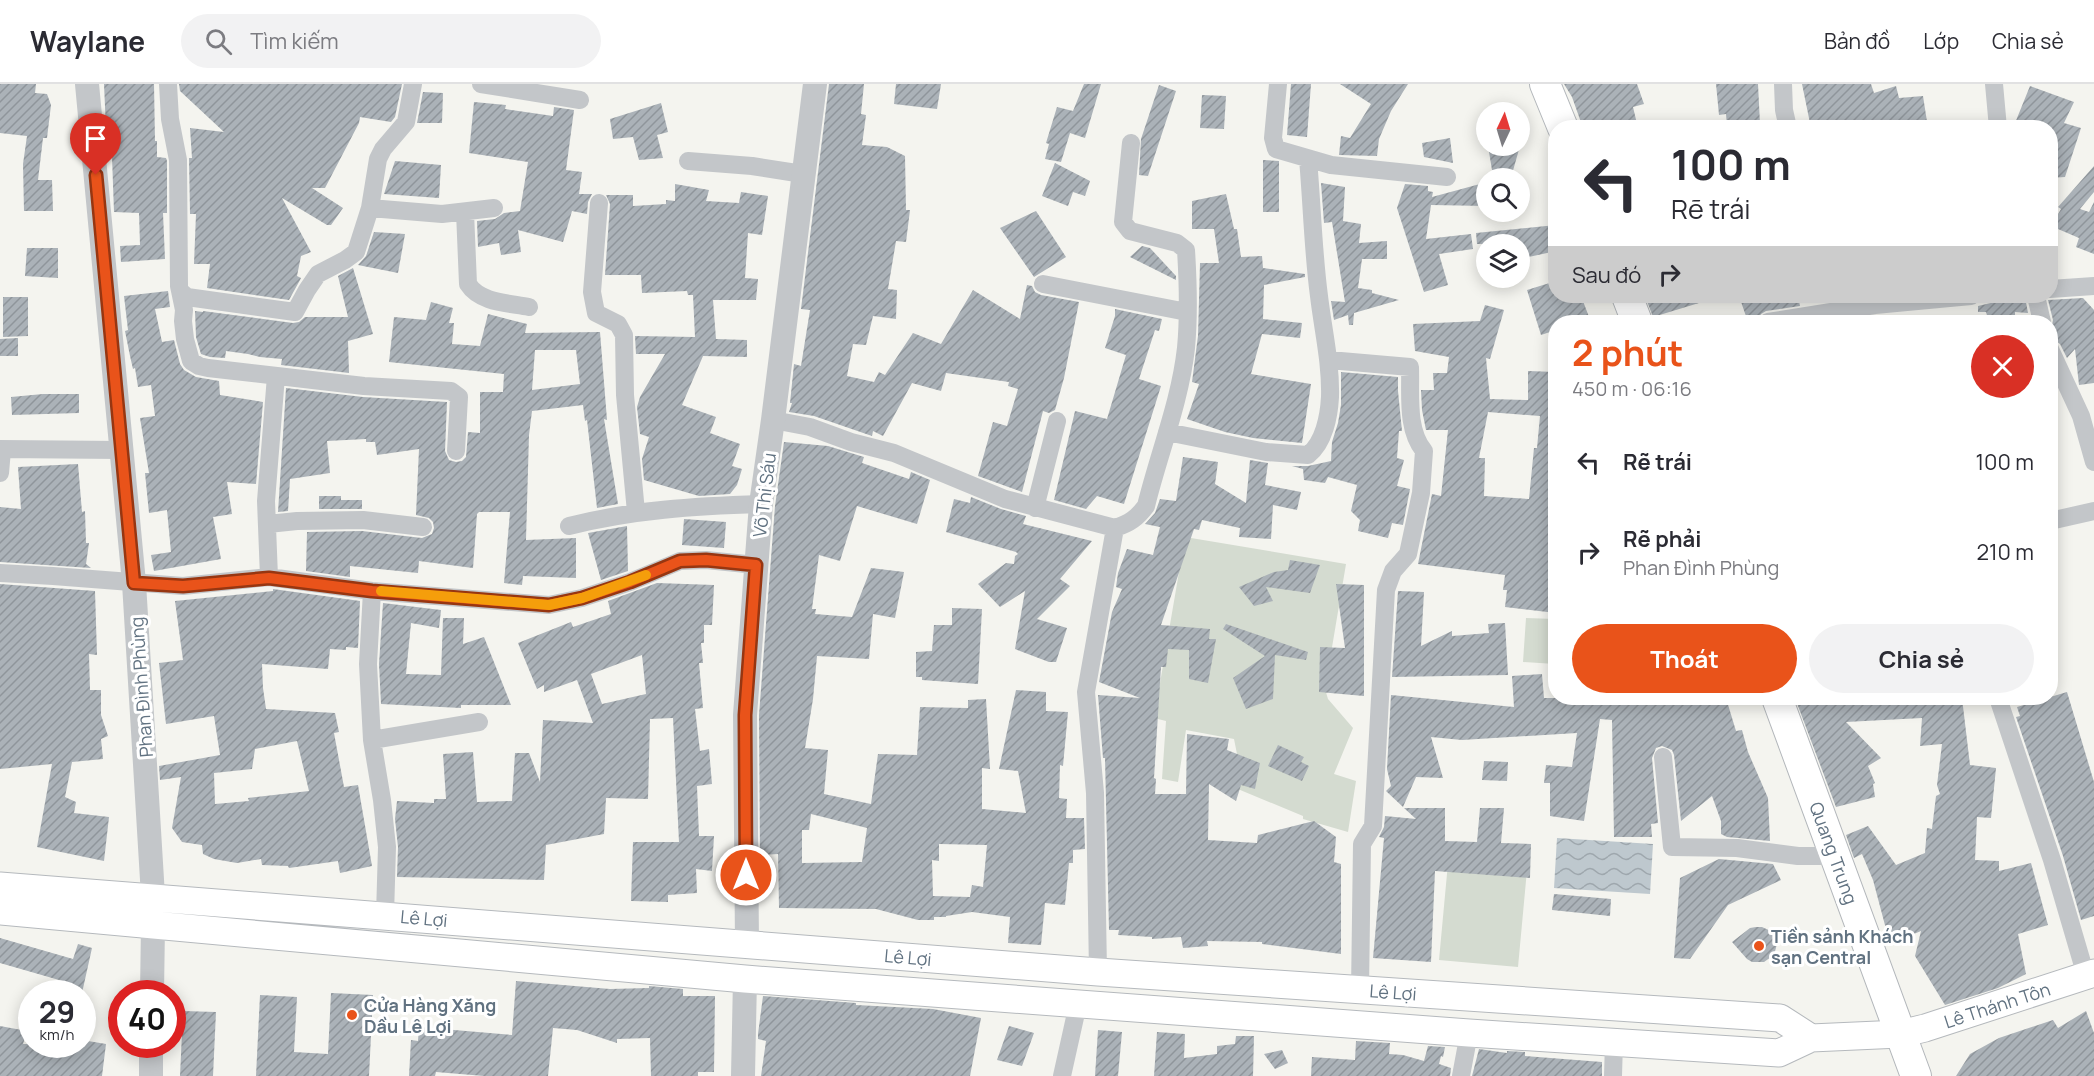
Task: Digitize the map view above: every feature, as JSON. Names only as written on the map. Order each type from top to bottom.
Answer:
[{"type":"main road","points":[[1545,84],[1560,120]]},
{"type":"main road","name":"Quang Trung","points":[[1780,705],[1916,1076]]},
{"type":"main road","name":"Lê Lợi","points":[[0,886],[153,896],[1098,972],[1780,1018],[1811,1038]]},
{"type":"main road","points":[[153,896],[153,925]]},
{"type":"main road","name":"Lê Lợi","points":[[0,911],[746,979],[1469,1034],[1779,1053],[1811,1038],[1900,1034]]},
{"type":"main road","points":[[746,979],[747,944]]},
{"type":"main road","name":"Lê Thánh Tôn","points":[[1900,1034],[1925,1028],[2090,974]]},
{"type":"main road","points":[[1531,1037],[1533,1002]]},
{"type":"street","name":"Phan Đình Phùng","points":[[87,84],[134,583],[153,896]]},
{"type":"street","points":[[168,84],[170,119],[178,160],[179,286],[184,310],[185,339],[191,361],[198,366],[208,368],[276,376],[363,386],[451,391],[459,397],[456,451]]},
{"type":"street","points":[[181,292],[187,297],[295,312],[318,274],[356,252],[370,208],[378,159],[383,148],[405,122],[412,84]]},
{"type":"street","points":[[481,84],[580,100]]},
{"type":"street","name":"Võ Thị Sáu","points":[[747,944],[745,715],[756,565],[761,504],[815,84]]},
{"type":"street","points":[[1278,84],[1273,138],[1276,149],[1331,165],[1447,177]]},
{"type":"street","points":[[1783,84],[1786,120]]},
{"type":"street","points":[[1994,84],[1997,120]]},
{"type":"street","points":[[773,420],[810,428],[894,453],[1005,499],[1035,508],[1115,528],[1129,524],[1146,506],[1167,432],[1186,348],[1188,287],[1186,250],[1177,243],[1130,231],[1123,222],[1131,143]]},
{"type":"street","points":[[1167,432],[1266,452],[1308,455],[1315,449],[1322,437],[1330,398],[1329,360],[1319,295],[1308,159]]},
{"type":"street","points":[[688,161],[752,166],[803,174]]},
{"type":"street","points":[[599,203],[592,292],[596,313],[618,324],[624,335],[625,395],[636,512]]},
{"type":"street","points":[[370,208],[432,214],[494,208]]},
{"type":"street","points":[[465,212],[468,285],[480,297],[529,307]]},
{"type":"street","points":[[1043,284],[1187,312]]},
{"type":"street","points":[[2058,288],[2094,286]]},
{"type":"street","points":[[1793,315],[1837,303]]},
{"type":"street","points":[[1329,360],[1410,367],[1411,415],[1416,441],[1424,451],[1421,493],[1408,554],[1393,571],[1386,590],[1372,826],[1362,844],[1360,990]]},
{"type":"street","points":[[2058,366],[2070,392],[2088,413],[2094,462]]},
{"type":"street","points":[[269,578],[266,501],[276,376]]},
{"type":"street","points":[[1035,508],[1057,421]]},
{"type":"street","points":[[0,473],[1,450],[48,448],[122,450]]},
{"type":"street","points":[[569,526],[636,512],[698,506],[761,504]]},
{"type":"street","points":[[2058,519],[2094,511]]},
{"type":"street","points":[[268,524],[363,520],[423,527]]},
{"type":"street","points":[[1098,972],[1095,793],[1086,692],[1115,528]]},
{"type":"street","points":[[0,573],[183,586],[269,578],[372,591],[549,605],[582,598],[630,582],[680,561],[706,560],[756,565]]},
{"type":"street","points":[[372,591],[368,664],[372,740],[387,847],[385,915]]},
{"type":"street","points":[[2000,705],[2090,974]]},
{"type":"street","points":[[372,740],[478,722]]},
{"type":"street","points":[[1663,757],[1672,847],[1737,848],[1798,856],[1836,856]]},
{"type":"street","points":[[152,980],[153,925]]},
{"type":"street","points":[[743,1076],[746,979]]},
{"type":"street","points":[[1062,1076],[1078,1004]]},
{"type":"street","points":[[1461,1076],[1469,1034]]},
{"type":"street","points":[[1613,1076],[1614,1042]]},
{"type":"street","points":[[151,1058],[151,1076]]},
{"type":"shaded area","points":[[1185,537],[1346,564],[1325,689],[1328,699],[1353,728],[1334,774],[1356,781],[1348,832],[1303,819],[1303,816],[1233,787],[1245,758],[1237,754],[1234,739],[1186,730],[1178,782],[1162,779],[1166,721],[1154,718]]},
{"type":"shaded area","points":[[1526,618],[1548,619],[1548,664],[1523,662]]},
{"type":"shaded area","points":[[1448,863],[1527,870],[1518,967],[1439,960]]},
{"type":"water","points":[[1557,838],[1653,844],[1650,894],[1554,888]]},
{"type":"building","points":[[0,84],[36,84],[35,93],[47,94],[51,105],[47,138],[43,138],[38,180],[52,180],[53,211],[24,211],[23,164],[27,136],[0,133]]},
{"type":"building","points":[[104,84],[154,84],[157,157],[166,158],[167,161],[167,213],[163,213],[165,259],[121,262],[120,246],[140,245],[139,213],[114,212],[112,157],[109,129],[106,129]]},
{"type":"building","points":[[179,84],[402,84],[395,117],[391,122],[360,117],[325,188],[312,188],[343,208],[331,225],[327,225],[282,198],[311,252],[301,256],[297,276],[301,278],[289,300],[207,288],[210,264],[194,264],[196,214],[190,214],[189,158],[192,158],[190,128],[224,132],[180,91]]},
{"type":"building","points":[[829,84],[864,84],[861,114],[866,115],[862,145],[887,147],[905,156],[906,210],[910,210],[906,242],[896,241],[888,289],[897,290],[896,319],[873,316],[866,345],[853,344],[847,376],[874,382],[879,372],[885,375],[913,333],[941,344],[973,290],[1020,319],[1027,285],[1032,286],[1035,292],[1041,295],[1079,302],[1064,378],[1055,410],[1049,413],[1043,411],[1022,492],[978,476],[993,422],[1007,426],[1018,389],[1008,386],[1009,382],[946,373],[941,391],[912,383],[883,436],[873,431],[872,436],[814,416],[789,412],[792,403],[790,403],[794,364],[801,366],[810,310],[801,309]]},
{"type":"building","points":[[896,84],[941,84],[937,109],[894,104]]},
{"type":"building","points":[[1084,84],[1101,84],[1085,138],[1070,133],[1061,162],[1045,159],[1049,144],[1046,143],[1057,107],[1073,111]]},
{"type":"building","points":[[1291,84],[1311,84],[1307,137],[1287,135]]},
{"type":"building","points":[[1340,84],[1408,84],[1391,111],[1379,139],[1377,156],[1339,155],[1341,136],[1350,138],[1371,104]]},
{"type":"building","points":[[1564,84],[1637,84],[1644,104],[1633,107],[1636,120],[1580,120],[1572,97]]},
{"type":"building","points":[[1716,84],[1758,84],[1760,120],[1726,120],[1726,114],[1719,115]]},
{"type":"building","points":[[1802,84],[1871,84],[1874,93],[1896,86],[1899,98],[1923,96],[1927,120],[1809,120]]},
{"type":"building","points":[[1159,85],[1176,91],[1148,176],[1139,175],[1141,139]]},
{"type":"building","points":[[2030,86],[2074,102],[2064,123],[2081,128],[2065,177],[2058,177],[2058,120],[2016,120]]},
{"type":"building","points":[[423,92],[443,93],[442,123],[417,123]]},
{"type":"building","points":[[1202,95],[1226,96],[1224,129],[1200,128]]},
{"type":"building","points":[[474,102],[506,105],[505,109],[553,116],[554,107],[574,110],[566,170],[582,172],[579,194],[592,194],[588,202],[587,214],[572,211],[563,242],[518,230],[521,252],[501,255],[499,243],[478,247],[477,221],[495,219],[504,213],[520,211],[528,162],[469,153]]},
{"type":"building","points":[[661,103],[668,132],[657,135],[663,158],[639,160],[633,137],[613,139],[610,119]]},
{"type":"building","points":[[1450,138],[1453,163],[1424,157],[1422,143]]},
{"type":"building","points":[[1490,156],[1517,156],[1514,168],[1492,168]]},
{"type":"building","points":[[1263,160],[1279,161],[1279,212],[1263,212]]},
{"type":"building","points":[[395,161],[441,165],[439,198],[384,194]]},
{"type":"building","points":[[1055,163],[1090,181],[1085,196],[1073,192],[1068,206],[1042,196]]},
{"type":"building","points":[[2094,166],[2094,192],[2080,209],[2089,212],[2094,202],[2094,254],[2076,247],[2079,238],[2058,229],[2058,214],[2061,209],[2058,207]]},
{"type":"building","points":[[1321,183],[1345,187],[1343,221],[1361,224],[1359,243],[1387,241],[1387,259],[1362,259],[1358,288],[1372,290],[1372,293],[1399,300],[1354,313],[1353,325],[1349,325],[1348,315],[1334,320],[1331,301],[1345,302],[1332,222],[1324,223]]},
{"type":"building","points":[[675,184],[709,190],[706,201],[739,203],[741,192],[768,196],[762,235],[748,233],[745,278],[758,279],[756,300],[713,300],[716,339],[747,340],[747,357],[703,356],[682,405],[716,417],[710,433],[740,444],[732,466],[742,469],[737,485],[730,494],[699,496],[644,480],[642,459],[649,437],[640,434],[637,407],[640,397],[665,354],[636,354],[635,336],[695,337],[693,295],[688,295],[687,291],[642,293],[641,275],[605,275],[610,204],[606,195],[633,195],[633,206],[666,204],[666,200],[675,201]]},
{"type":"building","points":[[1405,184],[1428,186],[1428,191],[1433,192],[1432,197],[1476,185],[1476,206],[1431,205],[1426,239],[1471,234],[1473,249],[1439,254],[1448,285],[1424,292],[1397,208]]},
{"type":"building","points":[[1226,194],[1234,229],[1237,229],[1241,257],[1262,256],[1263,268],[1305,274],[1305,277],[1264,285],[1263,319],[1302,323],[1300,338],[1262,334],[1251,374],[1311,384],[1302,443],[1253,438],[1225,432],[1187,419],[1199,384],[1192,382],[1198,336],[1200,263],[1219,263],[1214,229],[1192,229],[1192,201]]},
{"type":"building","points":[[1036,211],[1066,257],[1034,277],[1000,228]]},
{"type":"building","points":[[1548,226],[1548,253],[1530,257],[1530,234],[1476,234]]},
{"type":"building","points":[[374,232],[405,234],[398,273],[358,265],[366,256]]},
{"type":"building","points":[[1142,246],[1150,248],[1176,276],[1176,280],[1130,257]]},
{"type":"building","points":[[27,248],[58,248],[58,278],[25,276]]},
{"type":"building","points":[[353,268],[373,334],[348,341],[349,373],[281,365],[282,359],[226,351],[225,358],[201,354],[196,337],[195,311],[293,323],[305,317],[348,317],[338,276]]},
{"type":"building","points":[[1548,283],[1548,303],[1584,303],[1588,315],[1548,315],[1548,333],[1541,335],[1527,290]]},
{"type":"building","points":[[168,291],[170,307],[155,309],[162,342],[174,340],[180,364],[184,370],[196,377],[219,381],[220,395],[263,402],[256,484],[227,482],[232,514],[213,517],[221,559],[154,571],[151,555],[171,552],[167,510],[149,513],[145,473],[149,473],[140,418],[155,416],[151,385],[138,387],[135,368],[133,369],[125,331],[128,330],[124,296]]},
{"type":"building","points":[[3,297],[28,297],[28,336],[3,337]]},
{"type":"building","points":[[2083,298],[2094,310],[2094,383],[2079,385],[2075,349],[2067,358],[2058,343],[2058,315],[2052,315],[2049,303],[2058,303],[2058,299]]},
{"type":"building","points":[[431,302],[453,308],[449,323],[454,323],[452,344],[480,346],[488,314],[527,324],[525,333],[600,332],[607,420],[604,419],[618,504],[597,508],[587,420],[585,421],[583,405],[532,411],[529,435],[526,540],[576,538],[576,578],[523,576],[522,585],[504,583],[510,512],[479,512],[477,514],[473,568],[419,561],[418,573],[350,566],[350,577],[306,571],[307,532],[362,531],[422,538],[432,534],[434,528],[429,518],[416,515],[419,449],[377,455],[375,442],[366,442],[366,439],[327,441],[330,473],[290,479],[288,511],[278,512],[286,388],[363,397],[447,402],[445,451],[449,460],[456,462],[466,457],[468,432],[480,433],[480,392],[503,392],[504,374],[389,362],[394,317],[426,320]],"holes":[[[535,350],[576,350],[580,384],[532,390]]]},
{"type":"building","points":[[1648,303],[1699,303],[1660,315],[1652,315]]},
{"type":"building","points":[[1741,303],[1799,303],[1800,306],[1766,311],[1760,315],[1746,315]]},
{"type":"building","points":[[1991,303],[2026,303],[2028,313],[1987,315],[1986,312],[1978,312],[1978,306]]},
{"type":"building","points":[[1485,305],[1504,310],[1490,359],[1486,358],[1490,399],[1528,400],[1528,371],[1548,372],[1548,612],[1505,607],[1507,590],[1503,590],[1505,575],[1418,564],[1432,494],[1441,496],[1448,430],[1426,430],[1421,390],[1434,390],[1433,373],[1447,373],[1449,357],[1415,351],[1413,324],[1480,321]],"holes":[[[1488,412],[1540,416],[1537,448],[1534,448],[1529,499],[1484,496],[1485,458],[1479,458]]]},
{"type":"building","points":[[1115,309],[1162,319],[1159,331],[1155,330],[1139,379],[1161,386],[1124,504],[1097,496],[1086,509],[1054,500],[1075,411],[1107,419],[1126,355],[1105,348]]},
{"type":"building","points":[[18,338],[18,356],[0,356],[0,339]]},
{"type":"building","points":[[1341,372],[1398,377],[1402,431],[1399,431],[1397,458],[1404,460],[1397,486],[1410,489],[1403,525],[1392,523],[1388,538],[1358,531],[1360,520],[1351,511],[1357,485],[1328,477],[1325,483],[1304,480],[1303,469],[1292,466],[1308,466],[1331,461],[1332,442],[1341,405]]},
{"type":"building","points":[[79,394],[79,413],[12,415],[11,397]]},
{"type":"building","points":[[784,442],[828,446],[864,457],[862,463],[909,479],[911,472],[930,480],[917,524],[857,506],[840,561],[819,555],[812,609],[816,609],[815,614],[852,617],[871,568],[904,572],[895,618],[873,614],[869,659],[817,656],[805,748],[828,750],[824,794],[871,804],[878,754],[917,755],[920,707],[968,708],[968,700],[986,699],[990,769],[982,768],[982,809],[1026,813],[1018,771],[999,769],[1016,690],[1046,692],[1046,711],[1068,712],[1063,766],[1060,765],[1059,798],[1067,799],[1066,818],[1084,818],[1085,849],[1073,850],[1073,863],[1069,863],[1065,905],[1045,903],[1041,945],[1008,943],[1010,917],[972,912],[934,917],[934,920],[918,920],[876,909],[779,908],[778,854],[760,855],[759,715],[775,506]],"holes":[[[811,814],[867,828],[862,862],[802,863],[802,830],[809,830]],[[939,844],[987,845],[983,887],[972,885],[970,897],[933,896],[932,860],[939,861]]]},
{"type":"building","points":[[1183,457],[1218,462],[1215,484],[1246,503],[1250,460],[1268,463],[1265,485],[1301,492],[1297,510],[1273,505],[1271,539],[1239,537],[1240,528],[1202,520],[1199,530],[1194,529],[1161,625],[1210,629],[1209,639],[1216,639],[1208,683],[1189,679],[1189,650],[1168,649],[1166,667],[1161,667],[1155,794],[1186,794],[1187,734],[1229,739],[1227,750],[1260,763],[1255,789],[1241,785],[1236,801],[1209,784],[1208,840],[1257,843],[1258,835],[1314,821],[1336,837],[1334,862],[1341,864],[1341,954],[1262,944],[1262,942],[1207,941],[1208,946],[1183,948],[1181,937],[1152,939],[1152,937],[1118,935],[1119,930],[1109,930],[1105,758],[1103,758],[1098,695],[1140,698],[1099,682],[1112,612],[1122,589],[1116,587],[1118,573],[1127,549],[1153,555],[1160,527],[1145,524],[1155,513],[1160,499],[1176,501]]},
{"type":"building","points":[[78,464],[82,512],[85,511],[86,543],[89,543],[86,564],[91,568],[0,562],[0,507],[21,509],[18,467]]},
{"type":"building","points":[[319,496],[341,496],[341,500],[362,500],[362,509],[319,509]]},
{"type":"building","points":[[971,497],[1026,516],[1023,524],[1092,541],[1060,579],[1070,586],[1037,619],[1067,628],[1056,662],[1049,662],[1015,649],[1025,591],[1000,607],[978,584],[1006,563],[1014,564],[1015,556],[1018,554],[946,532],[954,499],[970,503]]},
{"type":"building","points":[[684,519],[726,522],[724,548],[682,545]]},
{"type":"building","points":[[627,526],[628,571],[601,580],[588,533]]},
{"type":"building","points":[[1290,560],[1320,565],[1310,593],[1266,587],[1273,601],[1254,606],[1239,587],[1274,572],[1288,570]]},
{"type":"building","points":[[657,583],[714,585],[712,625],[704,625],[704,643],[701,643],[703,663],[699,663],[703,708],[695,709],[700,751],[709,749],[712,784],[697,786],[699,836],[714,836],[712,871],[696,869],[697,893],[668,895],[668,902],[631,901],[633,842],[679,842],[673,718],[650,719],[648,799],[606,798],[604,834],[546,845],[544,880],[397,877],[398,847],[395,819],[397,801],[434,803],[434,799],[446,799],[443,754],[473,752],[477,802],[512,801],[515,753],[529,753],[540,782],[543,720],[593,723],[577,680],[544,692],[544,685],[537,689],[518,643],[571,622],[573,627],[611,614],[608,601]],"holes":[[[642,655],[646,694],[602,704],[591,674]]]},
{"type":"building","points":[[0,584],[95,591],[97,655],[89,654],[90,690],[101,690],[101,715],[108,736],[101,739],[103,759],[72,762],[65,797],[76,802],[74,813],[109,817],[104,861],[37,847],[52,764],[0,769]]},
{"type":"building","points":[[1336,584],[1364,585],[1364,696],[1319,692],[1320,647],[1345,648]]},
{"type":"building","points":[[273,589],[360,601],[358,648],[330,649],[328,669],[262,664],[263,688],[266,709],[335,713],[339,732],[334,733],[344,787],[358,785],[372,866],[340,873],[338,861],[289,868],[288,866],[262,865],[261,859],[237,863],[214,859],[203,854],[202,845],[182,842],[172,828],[181,777],[160,780],[159,766],[220,755],[214,716],[166,724],[159,663],[183,660],[175,601],[273,591]],"holes":[[[297,741],[309,791],[215,804],[214,773],[252,769],[255,749]]]},
{"type":"building","points":[[1398,591],[1424,592],[1421,646],[1452,631],[1452,636],[1489,633],[1488,624],[1505,623],[1508,675],[1392,677]]},
{"type":"building","points":[[383,603],[441,610],[439,628],[411,623],[406,674],[441,675],[443,618],[464,618],[463,644],[484,637],[511,705],[461,705],[461,708],[381,704],[379,664]]},
{"type":"building","points":[[952,608],[982,609],[978,684],[922,680],[922,677],[916,677],[916,652],[932,651],[934,625],[952,625]]},
{"type":"building","points":[[1226,624],[1308,652],[1306,660],[1275,655],[1273,699],[1246,709],[1233,678],[1265,656],[1223,629]]},
{"type":"building","points":[[1542,674],[1544,698],[1548,698],[1548,705],[1728,705],[1736,731],[1742,730],[1748,752],[1768,798],[1770,841],[1727,837],[1721,834],[1721,821],[1712,796],[1681,821],[1674,755],[1672,750],[1662,746],[1656,748],[1652,758],[1658,823],[1651,824],[1652,837],[1614,837],[1612,720],[1600,719],[1584,821],[1550,816],[1550,783],[1544,783],[1546,765],[1572,767],[1577,733],[1462,740],[1431,737],[1443,778],[1416,777],[1403,807],[1386,791],[1391,786],[1387,769],[1391,695],[1514,707],[1512,676]]},
{"type":"building","points":[[2067,692],[2094,782],[2094,916],[2081,920],[2063,856],[2016,717],[2020,716],[2017,707],[2024,705],[2058,705],[2058,695]]},
{"type":"building","points":[[1798,705],[1963,705],[1970,765],[1996,768],[1991,818],[1977,817],[1975,860],[1999,861],[1999,871],[2031,863],[2048,925],[2018,934],[2026,974],[1998,988],[1945,1005],[1915,956],[1921,931],[1890,944],[1873,880],[1862,854],[1854,858],[1846,835],[1868,826],[1896,865],[1925,853],[1927,828],[1932,829],[1936,796],[1940,794],[1937,785],[1942,744],[1920,746],[1922,718],[1846,722],[1881,758],[1868,766],[1875,783],[1873,784],[1875,797],[1836,807]]},
{"type":"building","points":[[1278,745],[1304,757],[1301,762],[1309,766],[1302,781],[1268,766]]},
{"type":"building","points":[[1484,761],[1508,762],[1507,781],[1482,780]]},
{"type":"building","points":[[1404,808],[1445,808],[1445,841],[1477,842],[1480,808],[1504,808],[1501,843],[1531,844],[1530,878],[1435,871],[1431,962],[1373,958],[1384,838],[1379,837],[1384,827],[1385,816],[1416,819]]},
{"type":"building","points":[[1719,859],[1773,864],[1781,880],[1728,905],[1690,959],[1674,958],[1680,878]]},
{"type":"building","points":[[1554,894],[1611,899],[1610,916],[1552,910]]},
{"type":"building","name":"Tiền sảnh Khách sạn Central","points":[[1756,927],[1773,932],[1777,944],[1774,955],[1764,962],[1752,962],[1747,959],[1732,942],[1750,928]]},
{"type":"building","points":[[0,938],[73,959],[78,944],[92,948],[85,980],[59,980],[0,963]]},
{"type":"building","points":[[516,981],[610,989],[649,988],[649,986],[683,989],[683,996],[715,996],[714,1072],[698,1072],[698,1076],[651,1076],[650,1038],[617,1039],[617,1043],[577,1030],[553,1028],[548,1076],[484,1076],[436,1072],[435,1076],[409,1076],[411,1040],[418,1041],[419,1027],[512,1035]]},
{"type":"building","points":[[331,993],[373,995],[369,1076],[256,1076],[260,995],[297,997],[294,1052],[328,1054]]},
{"type":"building","points":[[763,996],[856,1003],[856,1005],[933,1009],[981,1018],[970,1076],[761,1076],[766,1041],[758,1039]]},
{"type":"building","points":[[186,1011],[216,1012],[213,1076],[180,1076],[181,1058],[186,1058]]},
{"type":"building","points":[[2086,1011],[2094,1033],[2094,1076],[1956,1076],[1970,1054],[1999,1038],[2053,1020],[2058,1028]]},
{"type":"building","points":[[0,1026],[18,1029],[18,1058],[96,1058],[96,1042],[106,1044],[102,1076],[0,1076]]},
{"type":"building","points":[[1009,1026],[1034,1033],[1022,1066],[997,1060]]},
{"type":"building","points":[[1098,1030],[1122,1032],[1118,1076],[1095,1076]]},
{"type":"building","points":[[1157,1032],[1185,1034],[1184,1058],[1217,1054],[1217,1046],[1235,1044],[1236,1036],[1254,1036],[1253,1076],[1154,1076]]},
{"type":"building","points":[[1356,1041],[1390,1043],[1389,1054],[1424,1061],[1428,1046],[1445,1047],[1439,1064],[1451,1068],[1450,1076],[1311,1076],[1312,1057],[1355,1060]]},
{"type":"building","points":[[1479,1049],[1507,1053],[1507,1051],[1525,1052],[1525,1056],[1602,1062],[1602,1076],[1472,1076]]},
{"type":"building","points":[[1282,1050],[1288,1063],[1275,1069],[1264,1054]]},
{"type":"slow traffic","points":[[381,591],[549,605],[582,598],[646,575]]},
{"type":"place","name":"Tiền sảnh Khách sạn Central","points":[[1759,946]]},
{"type":"place","name":"Cửa Hàng Xăng Dầu Lê Lợi","points":[[352,1015]]},
{"type":"route","points":[[96,175],[134,583],[183,586],[269,578],[372,591],[549,605],[582,598],[630,582],[680,561],[706,560],[756,565],[745,715],[746,875]]}]
